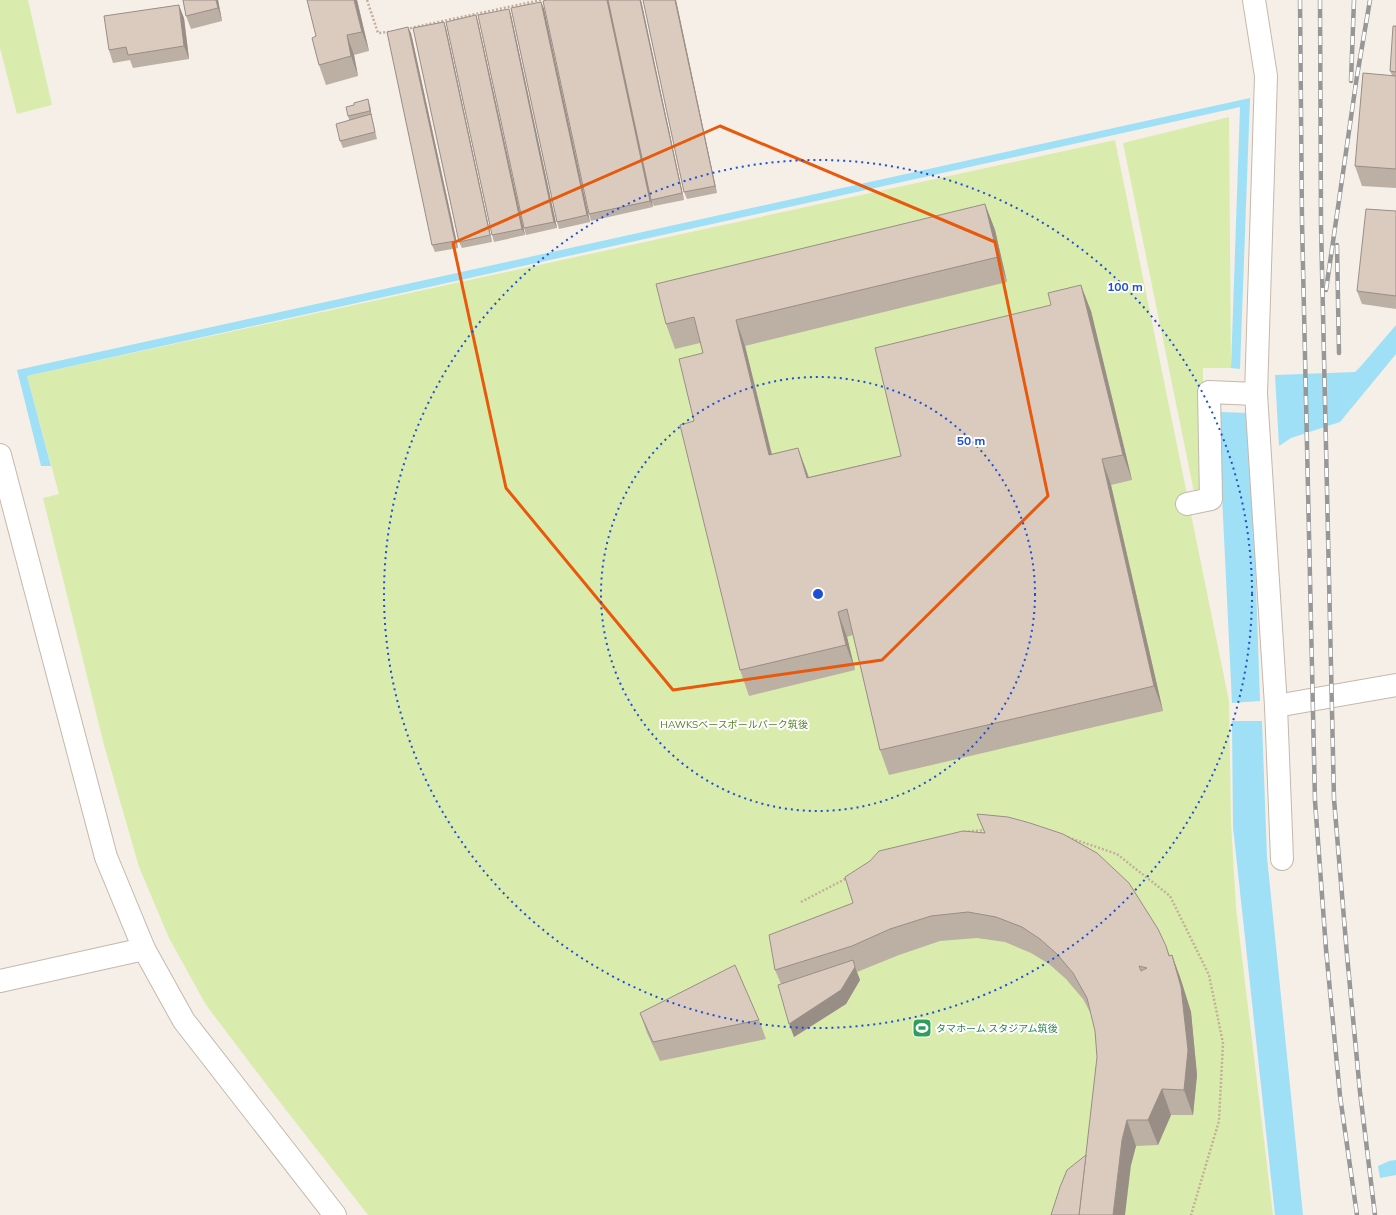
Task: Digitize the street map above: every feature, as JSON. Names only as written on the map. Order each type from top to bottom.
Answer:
[{"type":"street","points":[[1254,0],[1266,76],[1256,394],[1276,706],[1282,859]]},
{"type":"street","points":[[1187,504],[1211,499],[1209,392],[1256,394]]},
{"type":"street","points":[[0,455],[106,857],[144,949],[184,1021],[335,1215]]},
{"type":"street","points":[[1276,706],[1396,685]]},
{"type":"street","points":[[0,981],[144,949]]},
{"type":"path","points":[[367,0],[378,33],[391,32]]},
{"type":"path","points":[[406,29],[541,0]]},
{"type":"path","points":[[960,833],[990,829]]},
{"type":"path","points":[[1058,833],[1117,854],[1170,896],[1209,975],[1223,1043],[1219,1121],[1191,1215]]},
{"type":"path","points":[[801,902],[856,873]]},
{"type":"highlighted area","points":[[720,126],[995,242],[1048,496],[882,660],[673,690],[506,488],[453,243]]},
{"type":"green space","points":[[0,0],[28,0],[52,105],[17,114],[0,48]]},
{"type":"green space","points":[[1229,117],[1231,368],[1203,368],[1203,488],[1194,492],[1123,143]]},
{"type":"green space","name":"HAWKSベースボールパーク筑後","points":[[1115,140],[1229,701],[1231,823],[1236,907],[1273,1215],[368,1215],[206,1005],[169,938],[139,867],[104,745],[43,498],[59,494],[27,376]]},
{"type":"water","points":[[1250,98],[1240,369],[1231,368],[1240,107],[27,376],[51,466],[41,466],[17,370]]},
{"type":"water","points":[[1396,325],[1396,354],[1340,422],[1291,438],[1279,446],[1275,375],[1355,372]]},
{"type":"water","points":[[1218,412],[1250,413],[1260,701],[1232,703]]},
{"type":"water","points":[[1232,721],[1262,721],[1267,857],[1303,1215],[1275,1215],[1233,827]]},
{"type":"water","points":[[1396,1160],[1396,1175],[1380,1178],[1378,1166],[1389,1161]]},
{"type":"building","points":[[183,0],[216,0],[218,8],[186,16]]},
{"type":"building","points":[[307,0],[354,0],[362,32],[347,35],[351,56],[319,65],[312,38],[316,36]]},
{"type":"building","points":[[607,0],[650,201],[589,214],[543,1]]},
{"type":"building","points":[[608,0],[640,0],[682,193],[651,200]]},
{"type":"building","points":[[643,0],[675,0],[715,186],[684,192]]},
{"type":"building","points":[[541,2],[587,215],[557,222],[511,8]]},
{"type":"building","points":[[179,5],[184,46],[128,55],[126,47],[109,50],[104,16]]},
{"type":"building","points":[[509,9],[554,222],[524,228],[478,15]]},
{"type":"building","points":[[476,15],[522,229],[492,235],[446,22]]},
{"type":"building","points":[[444,22],[490,235],[459,242],[413,28]]},
{"type":"building","points":[[1393,26],[1396,26],[1396,72],[1390,71]]},
{"type":"building","points":[[408,27],[455,241],[432,245],[387,32]]},
{"type":"building","points":[[1363,73],[1396,76],[1396,169],[1355,166]]},
{"type":"building","points":[[368,99],[370,111],[348,116],[346,107]]},
{"type":"building","points":[[371,114],[375,132],[340,141],[336,124]]},
{"type":"building","points":[[985,204],[998,257],[736,320],[769,455],[798,448],[807,478],[901,456],[875,348],[1051,305],[1048,293],[1081,285],[1123,455],[1102,459],[1154,686],[880,750],[847,609],[838,612],[846,645],[740,670],[680,425],[694,421],[679,359],[703,353],[694,317],[666,324],[656,284]]},
{"type":"building","points":[[1366,209],[1396,211],[1396,296],[1357,291]]},
{"type":"building","points":[[977,814],[1008,817],[1030,823],[1063,834],[1097,853],[1129,883],[1158,929],[1169,956],[1172,955],[1181,987],[1188,1050],[1184,1090],[1162,1089],[1148,1120],[1127,1120],[1122,1140],[1113,1215],[1079,1215],[1097,1057],[1095,1031],[1087,998],[1073,973],[1057,954],[1040,939],[1022,927],[996,917],[968,912],[931,916],[890,929],[852,946],[775,970],[769,935],[853,903],[845,877],[870,861],[879,851],[963,831],[985,833]],"holes":[[[1139,966],[1147,968],[1141,971]]]},
{"type":"building","points":[[853,960],[855,967],[841,990],[789,1024],[778,985]]},
{"type":"building","points":[[735,965],[759,1020],[653,1042],[640,1013]]},
{"type":"building","points":[[1086,1155],[1079,1215],[1051,1215],[1067,1170]]},
{"type":"railway","points":[[1300,0],[1302,222],[1315,801],[1326,949],[1340,1096],[1357,1215]]},
{"type":"railway","points":[[1320,0],[1321,225],[1334,799],[1360,1092],[1375,1215]]},
{"type":"railway","points":[[1351,81],[1354,0]]},
{"type":"railway","points":[[1326,290],[1357,76],[1370,0]]},
{"type":"railway","points":[[1337,245],[1339,353]]},
{"type":"place","name":"タマホーム スタジアム筑後","points":[[922,1028]]}]
